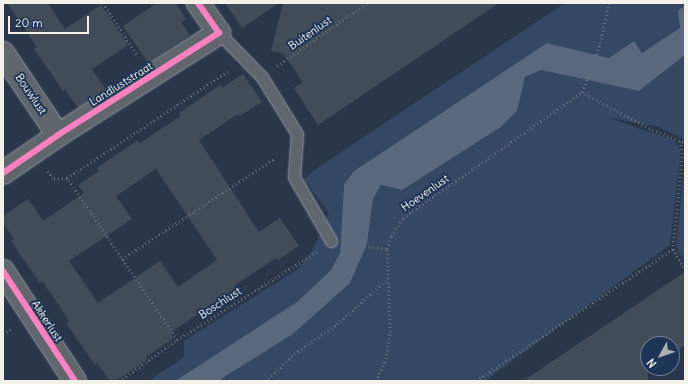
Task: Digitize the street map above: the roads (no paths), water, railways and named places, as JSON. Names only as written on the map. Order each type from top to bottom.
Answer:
[{"type":"street","points":[[198,3],[219,34]]},
{"type":"street","name":"Landluststraat","points":[[3,173],[58,135],[219,34]]},
{"type":"street","name":"Bouwlust","points":[[3,53],[58,135]]},
{"type":"street","name":"Akkerlust","points":[[3,271],[74,381]]},
{"type":"lane","points":[[219,34],[262,77],[297,134],[294,177],[331,242]]}]
